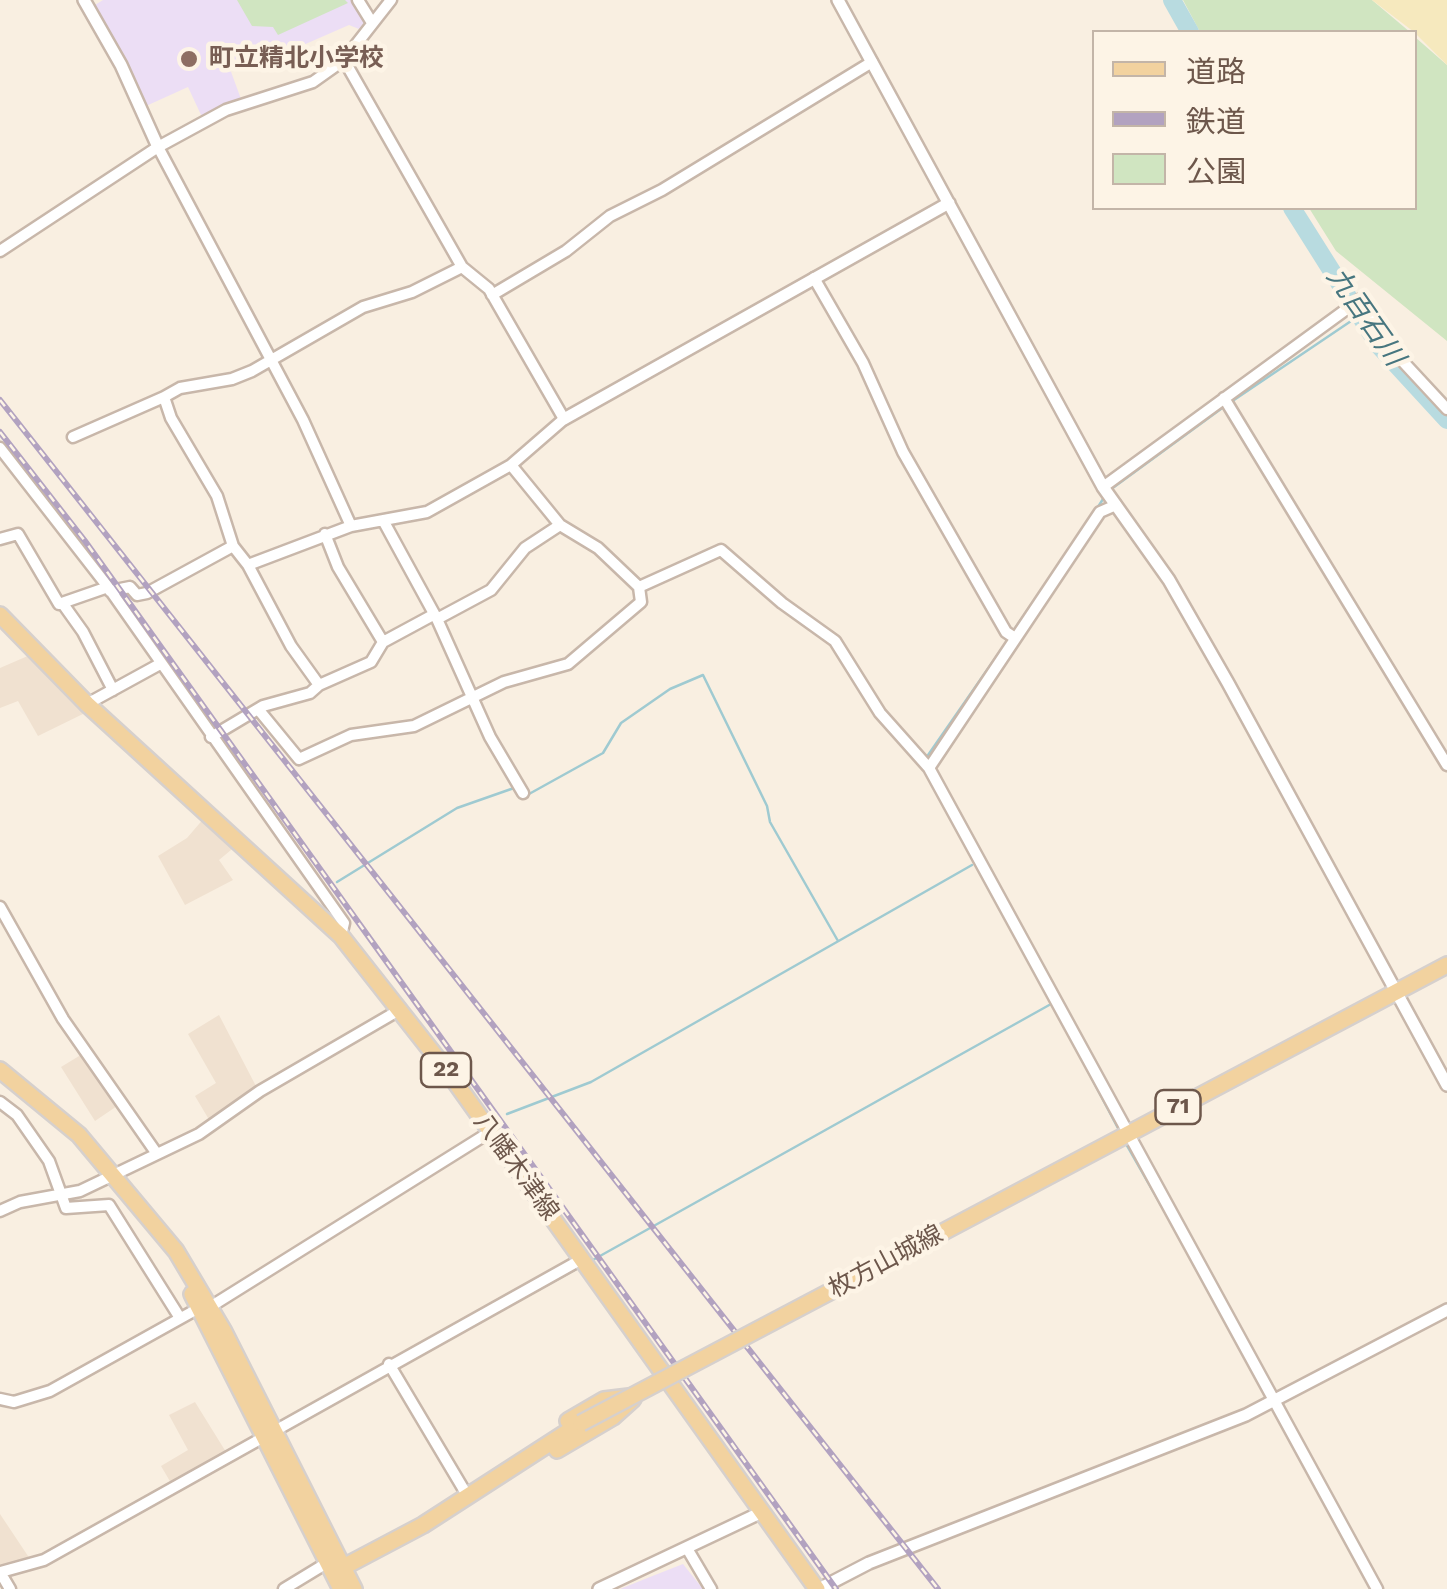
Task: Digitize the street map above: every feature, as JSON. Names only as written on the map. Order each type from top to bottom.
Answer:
[{"type":"main road","name":"八幡木津線","points":[[0,615],[87,704],[341,936],[401,1009],[818,1589]]},
{"type":"main road","name":"枚方山城線","points":[[336,1565],[423,1525],[581,1423],[1447,965]]},
{"type":"main road","points":[[0,1070],[52,1114],[112,1176],[158,1236],[205,1307],[336,1565],[354,1589]]},
{"type":"main road","name":"71","points":[[423,1525],[522,1474],[613,1417],[634,1397],[666,1380]]},
{"type":"main road","name":"71","points":[[423,1525],[464,1490],[604,1400],[634,1397]]},
{"type":"main road","points":[[336,1565],[342,1589]]},
{"type":"street","points":[[84,0],[325,465],[351,526]]},
{"type":"street","points":[[358,0],[371,21]]},
{"type":"street","points":[[0,251],[158,147],[226,110],[313,82],[344,60],[391,0]]},
{"type":"street","points":[[838,0],[1103,487],[1199,632],[1447,1085]]},
{"type":"street","points":[[344,60],[462,268],[492,295],[564,419]]},
{"type":"street","points":[[492,295],[566,251],[610,216],[662,190],[872,62]]},
{"type":"street","points":[[248,565],[351,526],[384,522],[446,505],[511,465],[564,419],[949,203]]},
{"type":"street","points":[[73,437],[180,388],[232,379],[363,307],[412,292],[462,268]]},
{"type":"street","points":[[814,278],[863,363],[903,452],[1006,632],[1014,638]]},
{"type":"street","points":[[1103,487],[1226,402],[1359,300],[1395,353],[1447,409]]},
{"type":"street","points":[[164,397],[171,418],[217,496],[234,546],[318,684]]},
{"type":"street","points":[[1226,402],[1447,766]]},
{"type":"street","points":[[0,448],[109,589],[344,923],[341,936]]},
{"type":"street","points":[[258,709],[294,753],[305,759],[351,735],[414,726],[470,697],[568,664],[641,602],[639,587],[598,548],[560,524],[511,465]]},
{"type":"street","points":[[929,768],[1100,512],[1116,505]]},
{"type":"street","points":[[384,522],[435,617],[515,785],[523,792]]},
{"type":"street","points":[[212,736],[258,709],[310,693],[318,684],[370,662],[383,642],[491,590],[525,548],[560,524]]},
{"type":"street","points":[[0,539],[18,534],[83,632],[113,690]]},
{"type":"street","points":[[326,534],[338,567],[383,642]]},
{"type":"street","points":[[63,604],[109,589],[130,587],[137,595],[147,594],[234,546]]},
{"type":"street","points":[[639,587],[721,550],[782,603],[835,641],[880,713],[929,768],[1377,1589]]},
{"type":"street","points":[[87,704],[160,664]]},
{"type":"street","points":[[0,907],[63,1019],[157,1154]]},
{"type":"street","points":[[0,1211],[20,1202],[60,1196],[112,1176],[199,1134],[260,1091],[401,1009]]},
{"type":"street","points":[[0,1102],[17,1115],[49,1161],[66,1208],[109,1205],[180,1318]]},
{"type":"street","points":[[0,1399],[14,1402],[50,1391],[205,1307],[490,1132]]},
{"type":"street","points":[[10,1589],[0,1572],[44,1560],[582,1258]]},
{"type":"street","points":[[818,1589],[869,1563],[1274,1401],[1447,1310]]},
{"type":"street","points":[[389,1364],[464,1490]]},
{"type":"street","points":[[599,1589],[762,1512]]},
{"type":"street","points":[[688,1550],[711,1589]]},
{"type":"street","points":[[284,1589],[336,1565]]},
{"type":"shaded area","name":"町立精北小学校","points":[[103,0],[355,0],[367,19],[359,29],[349,25],[269,60],[256,57],[230,69],[241,99],[202,117],[188,87],[146,106],[95,5]]},
{"type":"shaded area","points":[[30,655],[87,712],[38,736],[18,701],[0,708],[0,668]]},
{"type":"shaded area","points":[[205,817],[237,845],[219,860],[233,880],[185,905],[158,856],[187,838]]},
{"type":"shaded area","points":[[219,1015],[258,1090],[211,1123],[195,1096],[216,1083],[188,1034]]},
{"type":"shaded area","points":[[84,1053],[120,1104],[95,1121],[61,1067]]},
{"type":"shaded area","points":[[195,1402],[226,1452],[171,1483],[161,1466],[188,1450],[169,1415]]},
{"type":"shaded area","points":[[0,1514],[30,1559],[0,1568]]},
{"type":"shaded area","points":[[683,1564],[703,1589],[620,1589],[655,1575]]},
{"type":"green space","points":[[237,0],[348,3],[278,35],[273,27],[252,26]]},
{"type":"green space","points":[[1183,0],[1372,0],[1408,30],[1199,30]]},
{"type":"green space","points":[[1417,39],[1447,65],[1447,341],[1336,251],[1310,210],[1417,210]]},
{"type":"sand","points":[[1372,0],[1447,0],[1447,65],[1417,35],[1417,30],[1411,30]]},
{"type":"waterway","name":"九百石川","points":[[1172,0],[1189,30]]},
{"type":"waterway","name":"九百石川","points":[[1293,210],[1379,346],[1447,420]]},
{"type":"waterway","points":[[1231,402],[1360,315]]},
{"type":"waterway","points":[[1110,490],[1225,406]]},
{"type":"waterway","points":[[1096,510],[1105,496]]},
{"type":"waterway","points":[[1014,630],[1080,533]]},
{"type":"waterway","points":[[926,758],[1010,637]]},
{"type":"waterway","points":[[529,794],[603,753],[621,723],[670,689],[703,675],[767,806],[770,822],[838,941]]},
{"type":"waterway","points":[[924,770],[1026,956]]},
{"type":"waterway","points":[[337,882],[457,808],[514,788]]},
{"type":"waterway","points":[[507,1114],[591,1082],[972,865]]},
{"type":"waterway","points":[[591,1261],[1051,1004]]},
{"type":"waterway","points":[[1070,1037],[1120,1132]]},
{"type":"waterway","points":[[1126,1144],[1174,1228]]},
{"type":"waterway","points":[[433,1348],[580,1267]]},
{"type":"waterway","points":[[1260,1384],[1268,1399]]},
{"type":"waterway","points":[[1271,1406],[1296,1452]]},
{"type":"waterway","points":[[107,1531],[130,1517]]},
{"type":"railway","points":[[0,400],[938,1589]]},
{"type":"railway","points":[[0,432],[85,541],[836,1589]]},
{"type":"place","name":"町立精北小学校","points":[[189,59]]}]
